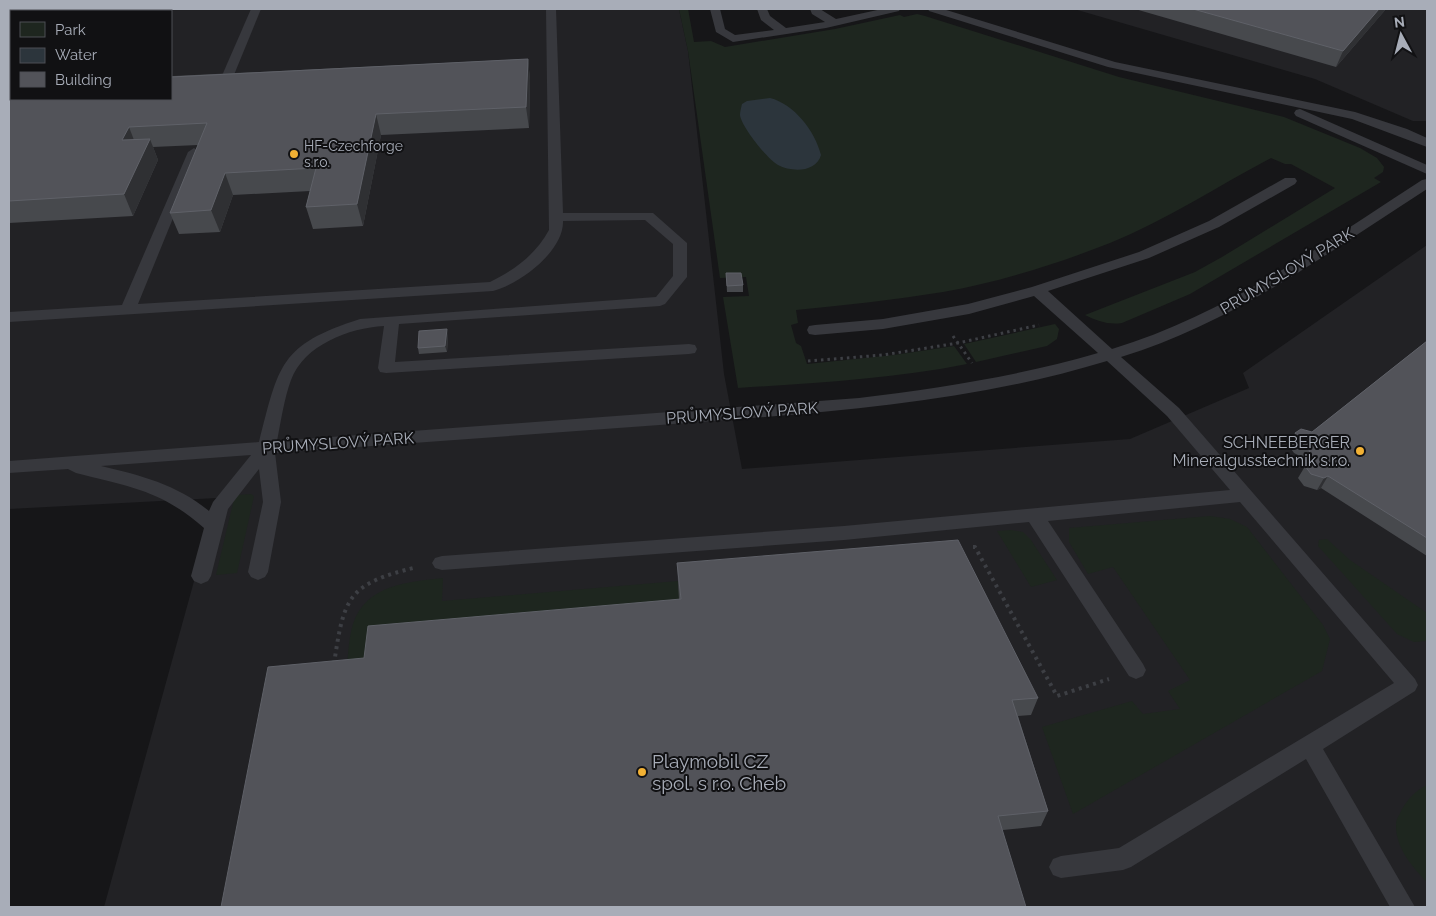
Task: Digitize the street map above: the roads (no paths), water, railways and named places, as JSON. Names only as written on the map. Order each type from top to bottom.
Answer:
[{"type":"lane","points":[[223,87],[256,9]]},
{"type":"lane","points":[[9,317],[494,286],[524,271],[549,244],[556,230],[551,9]]},
{"type":"lane","points":[[715,9],[720,30],[733,39],[834,23],[896,9]]},
{"type":"lane","points":[[762,9],[765,18],[783,32]]},
{"type":"lane","points":[[815,9],[816,12],[834,23]]},
{"type":"lane","points":[[933,9],[1112,65],[1355,116],[1403,132],[1427,143]]},
{"type":"lane","points":[[1258,96],[1303,114],[1427,170]]},
{"type":"lane","points":[[128,309],[194,152]]},
{"type":"lane","points":[[815,330],[883,324],[968,308],[1037,290],[1144,255],[1214,224],[1290,181]]},
{"type":"lane","name":"PRŮMYSLOVÝ PARK","points":[[9,467],[859,404],[989,386],[1057,371],[1109,355],[1161,338],[1210,316],[1255,293],[1427,183]]},
{"type":"lane","points":[[258,572],[272,502],[266,449],[283,380],[295,359],[314,343],[338,331],[365,322],[660,301],[680,277],[680,243],[648,216],[556,217]]},
{"type":"lane","points":[[1037,290],[1173,412],[1408,685],[1123,859],[1061,867]]},
{"type":"lane","points":[[392,320],[386,368],[689,349]]},
{"type":"lane","points":[[201,576],[219,507],[266,449]]},
{"type":"lane","points":[[61,464],[150,486],[172,494],[214,526]]},
{"type":"lane","points":[[442,562],[844,533],[1245,495]]},
{"type":"lane","points":[[1034,515],[1136,670]]},
{"type":"lane","points":[[1309,745],[1403,907]]},
{"type":"water","points":[[770,98],[779,101],[795,112],[809,128],[821,155],[814,165],[809,168],[796,170],[778,165],[768,157],[745,127],[740,115],[742,104],[747,101]]},
{"type":"place","name":"HF-Czechforge s.r.o.","points":[[294,154]]},
{"type":"place","name":"SCHNEEBERGER Mineralgusstechnik s.r.o.","points":[[1360,451]]},
{"type":"place","name":"Playmobil CZ spol. s r.o. Cheb","points":[[642,772]]}]
